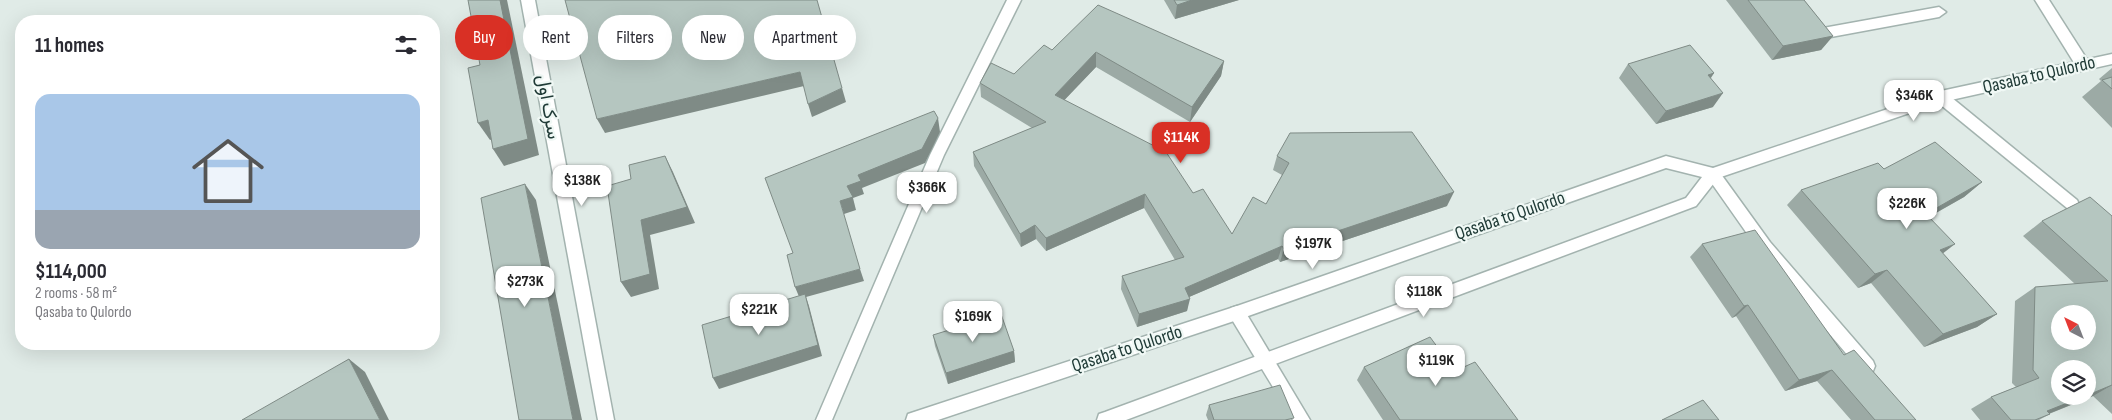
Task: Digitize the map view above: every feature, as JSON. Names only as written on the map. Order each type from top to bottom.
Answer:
[{"type":"street","name":"سرک اول","points":[[528,0],[606,420]]},
{"type":"street","points":[[824,420],[896,248],[976,69],[1014,0]]},
{"type":"street","points":[[1793,0],[1820,34],[1939,12]]},
{"type":"street","points":[[2042,0],[2083,65]]},
{"type":"street","name":"Qasaba to Qulordo","points":[[914,420],[1237,313],[1666,162],[1713,174],[1942,97],[2112,59]]},
{"type":"street","points":[[1942,97],[2072,204]]},
{"type":"street","points":[[1105,420],[1691,202],[1713,174],[1765,247],[1875,375]]},
{"type":"street","points":[[1237,313],[1302,420]]},
{"type":"building","points":[[468,0],[500,0],[503,15],[471,15]]},
{"type":"building","points":[[565,0],[817,0],[821,15],[754,15],[754,60],[834,60],[842,88],[808,104],[800,72],[597,119],[581,60],[588,60],[588,15],[569,15]]},
{"type":"building","points":[[1174,0],[1192,0],[1177,5]]},
{"type":"building","points":[[1748,0],[1804,0],[1833,36],[1783,46]]},
{"type":"building","points":[[1098,5],[1224,61],[1192,107],[1096,52],[1055,95],[1166,152],[1193,193],[1203,189],[1232,234],[1253,197],[1266,204],[1289,163],[1277,156],[1290,133],[1412,132],[1454,192],[1284,249],[1282,246],[1185,288],[1190,299],[1139,314],[1122,276],[1184,257],[1145,194],[1046,238],[1035,225],[1020,234],[973,152],[1046,122],[980,83],[991,63],[1014,74],[1044,45],[1052,50]]},
{"type":"building","points":[[1690,45],[1714,73],[1708,75],[1723,93],[1666,111],[1628,64]]},
{"type":"building","points":[[479,60],[512,60],[528,139],[493,149],[488,120],[478,123],[468,68],[480,65]]},
{"type":"building","points":[[2112,77],[2112,89],[2102,80]]},
{"type":"building","points":[[934,111],[938,118],[922,149],[858,175],[861,181],[847,186],[853,197],[840,201],[860,269],[795,287],[787,255],[793,253],[765,178]]},
{"type":"building","points":[[1935,142],[1982,182],[1926,214],[1955,244],[1940,250],[1997,314],[1943,334],[1887,270],[1875,274],[1801,190],[1878,163],[1884,169]]},
{"type":"building","points":[[665,156],[687,207],[641,220],[650,274],[621,282],[607,186],[631,179],[629,165]]},
{"type":"building","points":[[525,184],[573,420],[519,420],[481,198]]},
{"type":"building","points":[[2090,197],[2112,216],[2112,385],[2096,392],[2096,360],[2051,360],[2051,405],[2062,405],[2047,411],[2050,414],[2035,420],[2011,420],[1991,397],[2039,378],[2033,370],[2035,287],[2108,281],[2042,221]]},
{"type":"building","points":[[1755,230],[1844,355],[1854,350],[1916,420],[1875,420],[1832,370],[1799,380],[1748,305],[1744,306],[1702,244]]},
{"type":"building","points":[[805,294],[818,345],[713,378],[702,325]]},
{"type":"building","points":[[1001,314],[1014,351],[946,373],[933,335]]},
{"type":"building","points":[[1430,337],[1455,371],[1475,362],[1518,420],[1400,420],[1364,367]]},
{"type":"building","points":[[349,359],[380,420],[242,420]]},
{"type":"building","points":[[1280,385],[1294,418],[1285,420],[1214,420],[1209,405]]},
{"type":"building","points":[[1703,400],[1719,420],[1662,420]]}]
